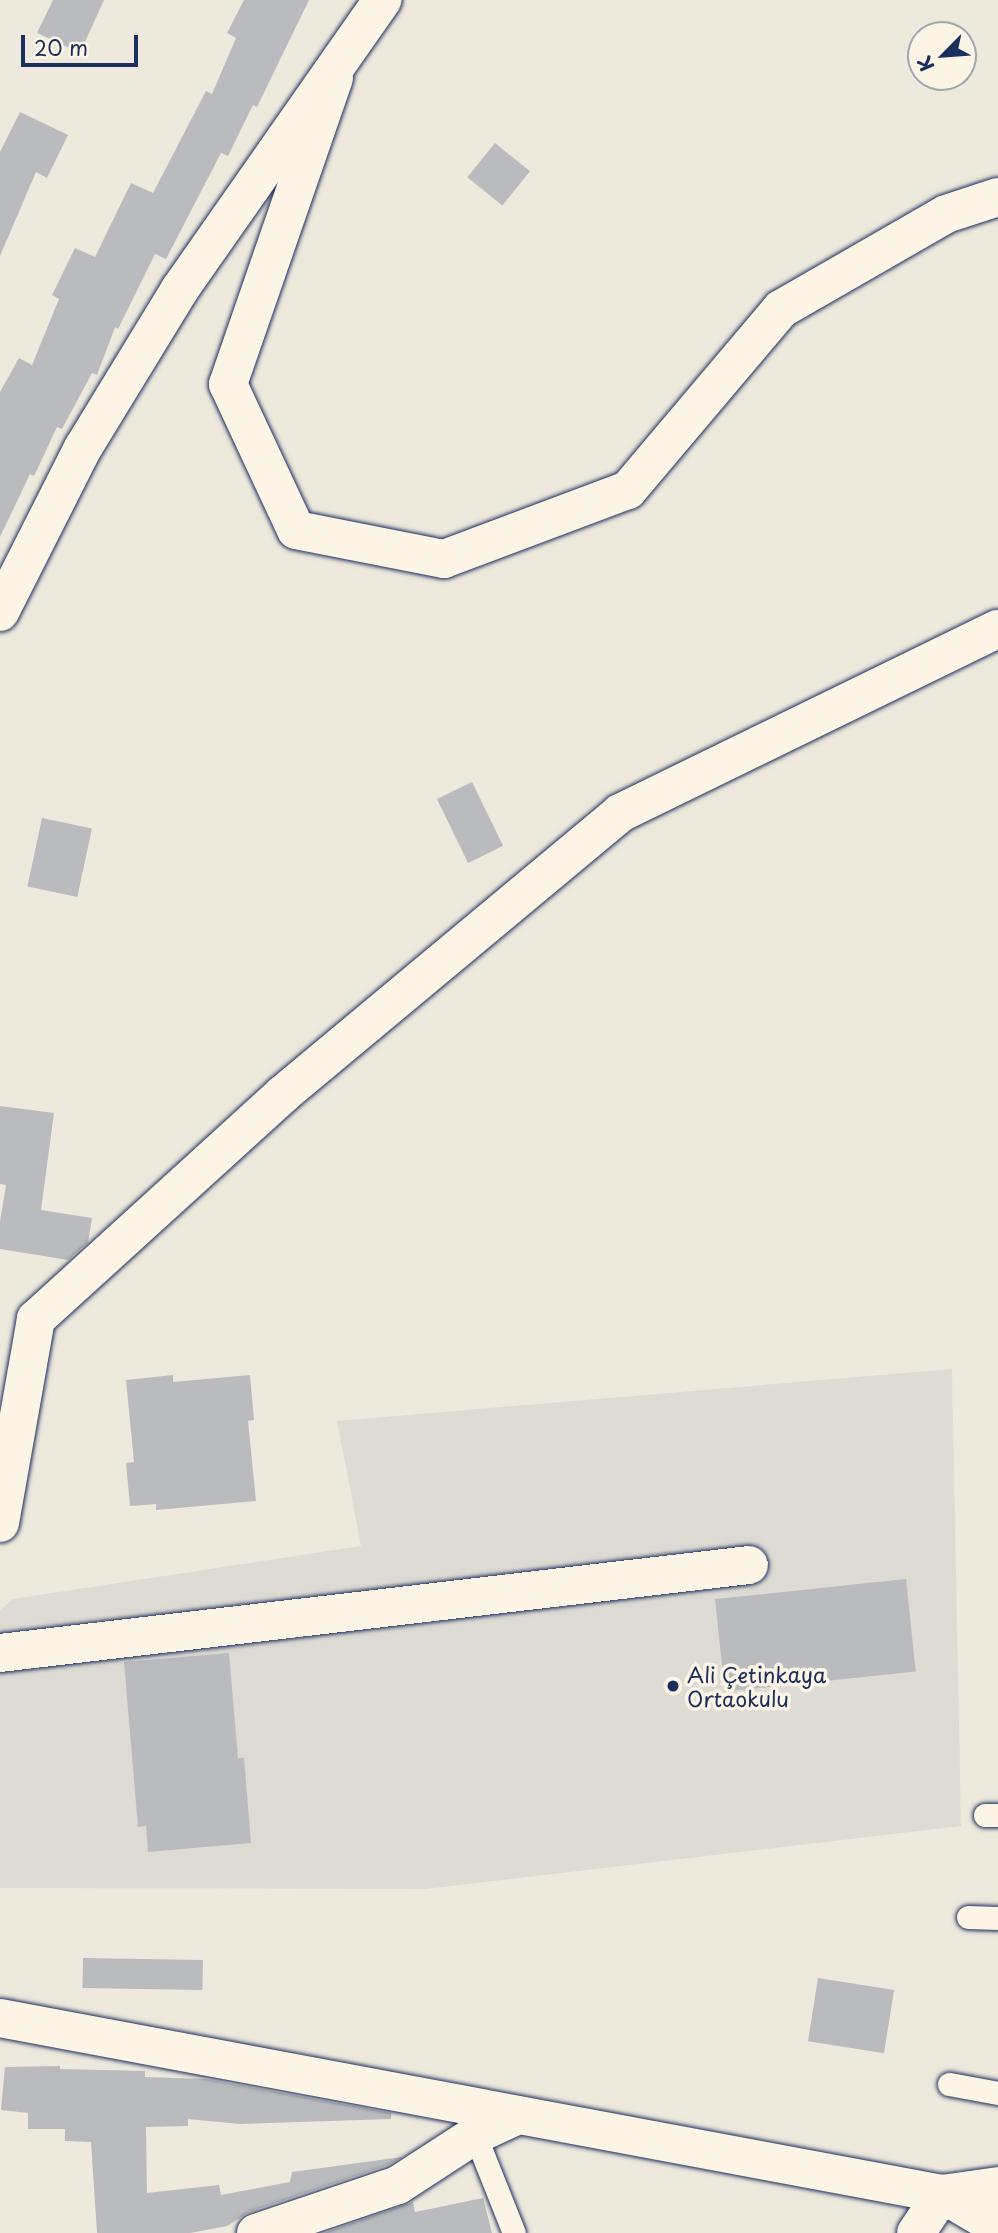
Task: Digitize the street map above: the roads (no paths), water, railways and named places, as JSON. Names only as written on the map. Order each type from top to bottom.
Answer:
[{"type":"street","points":[[0,612],[83,448],[180,289],[382,0]]},
{"type":"street","points":[[340,59],[228,384],[296,530],[444,559],[628,490],[781,309],[946,214],[998,197]]},
{"type":"street","points":[[0,1522],[36,1319],[282,1095],[620,813],[998,629]]},
{"type":"street","points":[[0,1653],[749,1565]]},
{"type":"street","points":[[0,2018],[942,2194],[998,2186]]},
{"type":"street","points":[[256,2233],[295,2227],[398,2185],[475,2134],[518,2115]]},
{"type":"street","points":[[942,2194],[998,2227]]},
{"type":"street","points":[[916,2233],[942,2194]]},
{"type":"lane","points":[[968,1917],[998,1918]]},
{"type":"lane","points":[[949,2084],[998,2093]]},
{"type":"lane","points":[[475,2134],[514,2233]]},
{"type":"place","name":"Ali Çetinkaya Ortaokulu","points":[[673,1686]]}]
